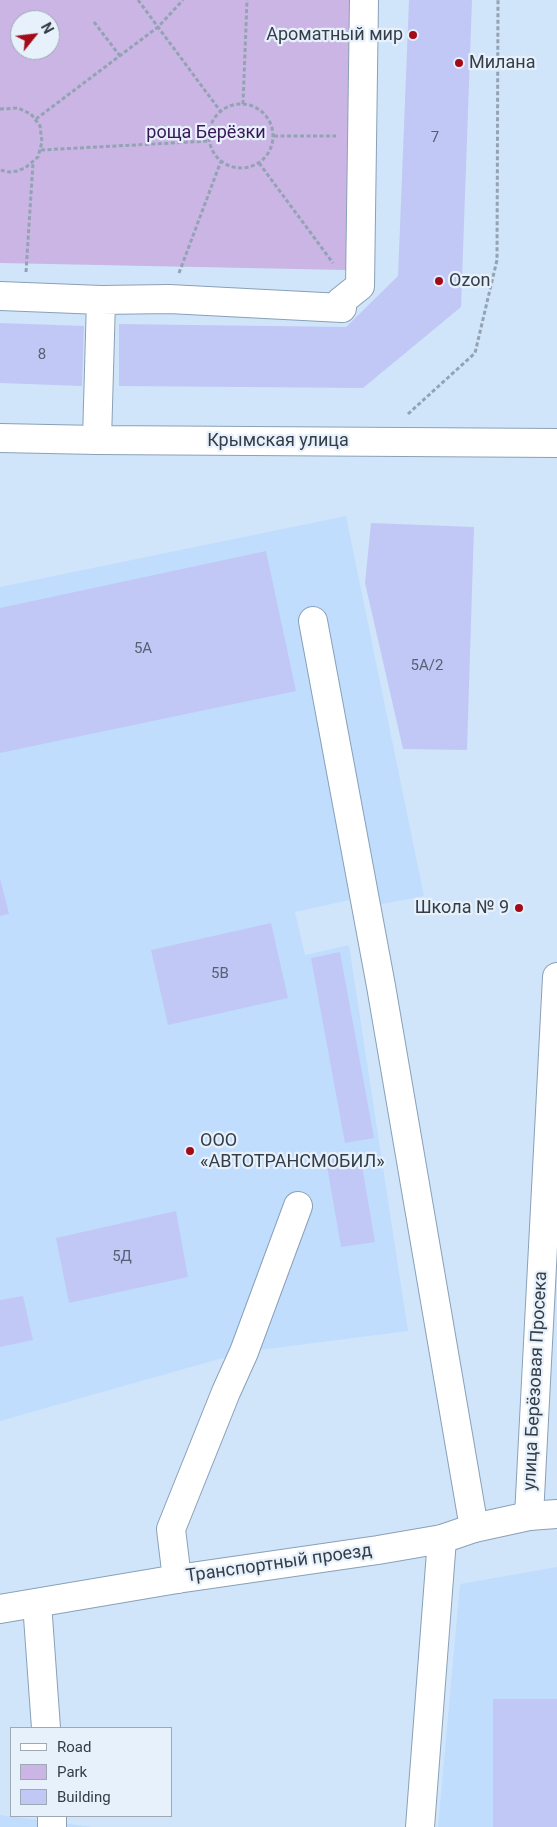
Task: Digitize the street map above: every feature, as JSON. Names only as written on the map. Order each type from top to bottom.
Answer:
[{"type":"street","points":[[12,296],[101,300],[169,299],[342,308],[340,302],[360,286],[364,0]]},
{"type":"street","points":[[97,440],[101,300]]},
{"type":"street","name":"Крымская улица","points":[[0,438],[557,443]]},
{"type":"street","points":[[313,621],[381,986],[474,1528]]},
{"type":"street","name":"улица Берёзовая Просека","points":[[529,1516],[557,977]]},
{"type":"street","points":[[177,1579],[171,1529],[244,1352],[298,1206]]},
{"type":"street","name":"Транспортный проезд","points":[[0,1608],[177,1579],[378,1550],[442,1539],[474,1528],[529,1516],[557,1514]]},
{"type":"street","points":[[420,1827],[442,1539]]},
{"type":"street","points":[[37,1603],[46,1727]]},
{"type":"path","points":[[138,0],[221,112]]},
{"type":"path","points":[[36,119],[158,27],[183,0]]},
{"type":"path","points":[[243,104],[247,0]]},
{"type":"path","points":[[94,22],[120,56]]},
{"type":"path","points":[[243,104],[258,109],[264,114],[269,121],[274,136],[270,151],[259,163],[244,168],[228,166],[216,156],[209,141],[211,125],[221,112],[228,107],[243,104]]},
{"type":"path","points":[[0,109],[18,108],[24,110],[36,119],[42,134],[41,150],[33,163],[12,296]]},
{"type":"path","points":[[274,136],[362,135]]},
{"type":"path","points":[[41,150],[209,141]]},
{"type":"path","points":[[169,299],[221,161]]},
{"type":"path","points":[[0,170],[17,171],[33,163]]},
{"type":"path","points":[[259,163],[354,291]]},
{"type":"shaded area","points":[[346,516],[424,896],[377,905],[364,897],[295,912],[305,955],[349,945],[408,1331],[244,1352],[0,1421],[0,587]]},
{"type":"shaded area","points":[[557,1567],[557,1827],[438,1827],[460,1584]]},
{"type":"shaded area","points":[[0,1815],[93,1827],[0,1827]]},
{"type":"green space","name":"роща Берёзки","points":[[0,0],[354,0],[346,270],[0,263]]},
{"type":"building","points":[[409,0],[472,0],[461,307],[363,388],[119,386],[119,324],[346,327],[398,276]]},
{"type":"building","points":[[0,323],[84,326],[82,386],[0,383]]},
{"type":"building","points":[[371,523],[474,527],[467,750],[403,749],[365,583]]},
{"type":"building","points":[[266,551],[296,691],[0,753],[0,608]]},
{"type":"building","points":[[0,878],[9,914],[0,916]]},
{"type":"building","points":[[271,923],[288,998],[168,1025],[151,950]]},
{"type":"building","points":[[340,952],[374,1138],[345,1143],[311,958]]},
{"type":"building","points":[[360,1154],[375,1242],[341,1247],[326,1160]]},
{"type":"building","points":[[176,1211],[188,1277],[69,1303],[56,1238]]},
{"type":"building","points":[[23,1296],[33,1340],[0,1347],[0,1300]]},
{"type":"building","points":[[493,1699],[557,1699],[557,1827],[493,1827]]},
{"type":"place","name":"Ароматный мир","points":[[413,35]]},
{"type":"place","name":"Милана","points":[[459,63]]},
{"type":"place","name":"Ozon","points":[[439,281]]},
{"type":"place","name":"Школа № 9","points":[[519,908]]},
{"type":"place","name":"ООО «АВТОТРАНСМОБИЛ»","points":[[190,1151]]}]
